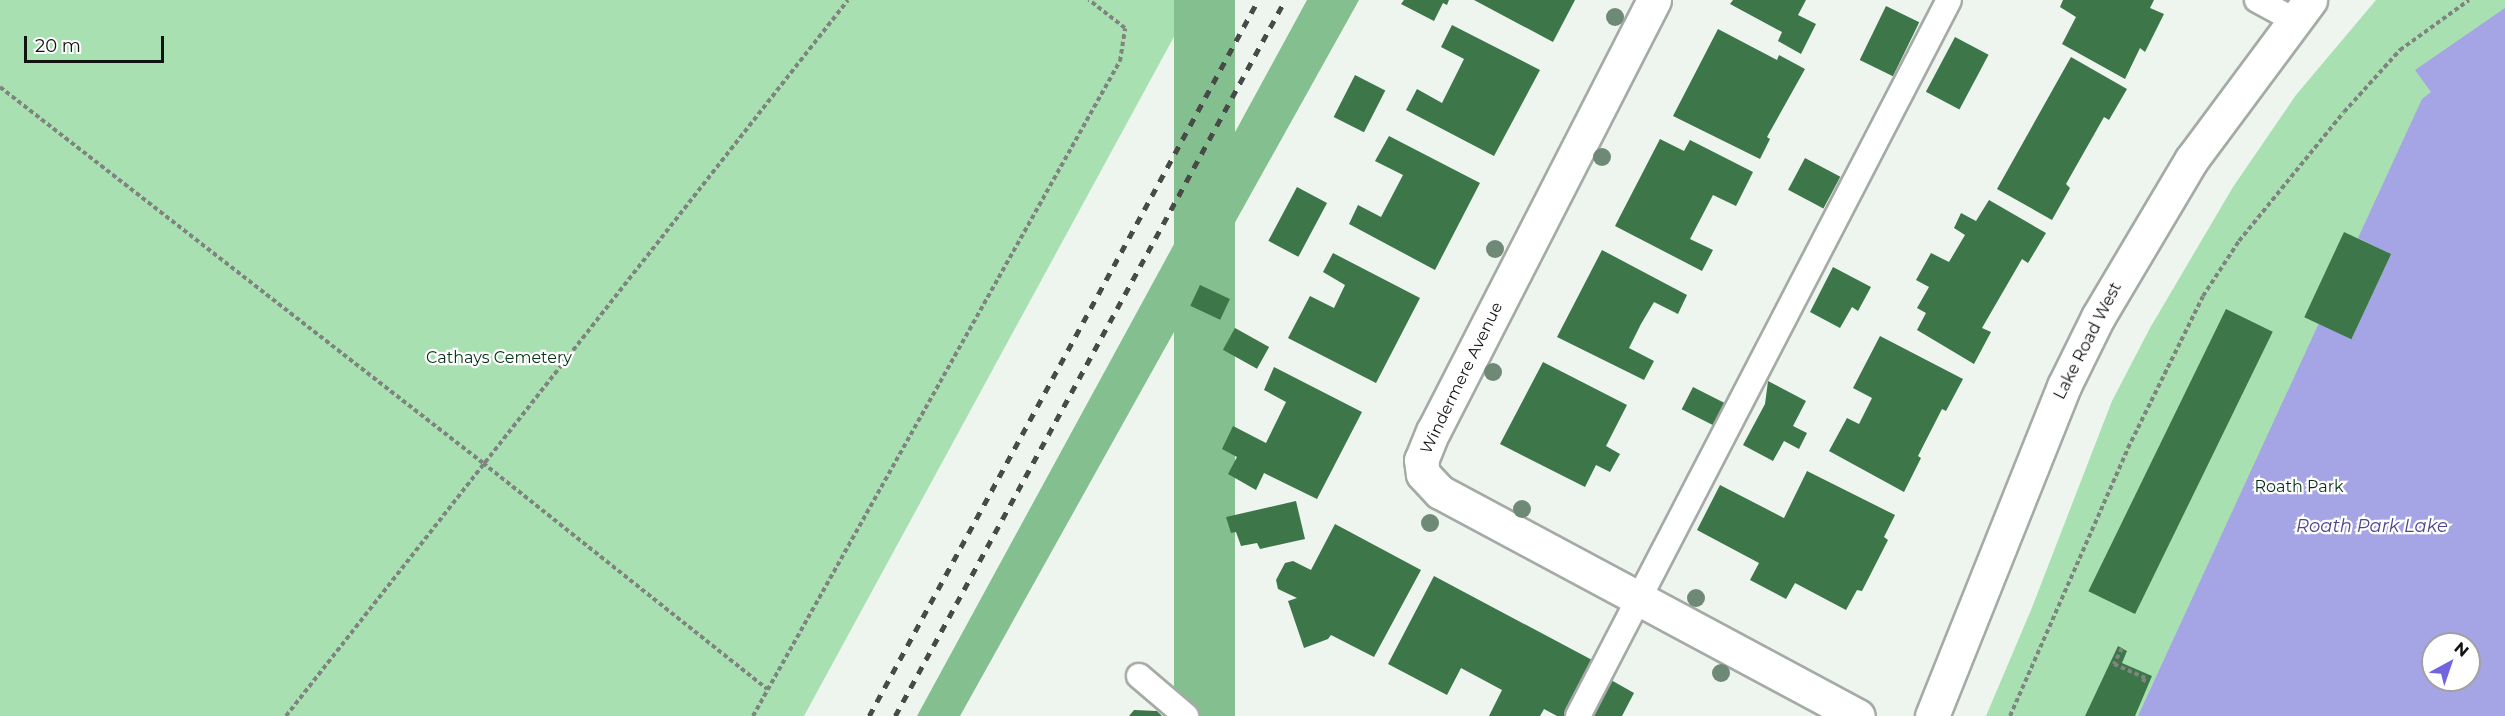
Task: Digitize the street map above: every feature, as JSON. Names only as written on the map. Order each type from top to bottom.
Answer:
[{"type":"street","name":"Windermere Avenue","points":[[1654,0],[1433,431],[1421,460],[1423,474],[1440,492],[1640,597],[1858,716]]},
{"type":"street","name":"Lake Road West","points":[[1932,716],[2055,407],[2098,316],[2192,159],[2302,10]]},
{"type":"lane","points":[[1578,716],[1949,0]]},
{"type":"lane","points":[[2258,0],[2302,10]]},
{"type":"lane","points":[[1139,676],[1186,716]]},
{"type":"path","points":[[286,716],[848,0]]},
{"type":"path","points":[[753,716],[1120,61],[1125,28],[1089,0]]},
{"type":"path","points":[[2010,716],[2128,448],[2203,296],[2239,241],[2352,103],[2400,50],[2469,0]]},
{"type":"path","points":[[0,87],[483,463],[767,689]]},
{"type":"path","points":[[2122,648],[2114,664],[2145,678],[2142,684]]},
{"type":"green space","name":"Cathays Cemetery","points":[[0,0],[1194,0],[804,716],[0,716]]},
{"type":"green space","points":[[1174,0],[1235,0],[1235,716],[1174,716]]},
{"type":"green space","points":[[1307,0],[1359,0],[960,716],[917,716]]},
{"type":"green space","name":"Roath Park","points":[[2376,0],[2505,0],[2505,716],[1986,716],[2031,610],[2112,401],[2150,328],[2233,187],[2296,95]]},
{"type":"water","name":"Roath Park Lake","points":[[2505,8],[2505,716],[2138,716],[2319,323],[2352,338],[2391,254],[2358,238],[2422,99],[2431,92],[2415,70]]},
{"type":"building","points":[[1404,0],[1449,0],[1447,5],[1443,3],[1434,21],[1401,4]]},
{"type":"building","points":[[1474,0],[1575,0],[1553,42]]},
{"type":"building","points":[[1733,0],[1806,0],[1798,15],[1816,24],[1801,54],[1778,41],[1782,32],[1730,4]]},
{"type":"building","points":[[2063,0],[2154,0],[2150,8],[2164,14],[2145,52],[2140,48],[2125,79],[2062,44],[2076,17],[2060,7]]},
{"type":"building","points":[[1886,6],[1919,22],[1893,76],[1860,60]]},
{"type":"building","points":[[1452,25],[1540,70],[1494,156],[1406,110],[1417,89],[1442,103],[1464,59],[1441,47]]},
{"type":"building","points":[[1718,29],[1777,60],[1779,55],[1805,69],[1767,137],[1770,139],[1760,159],[1673,116]]},
{"type":"building","points":[[1955,37],[1989,55],[1959,110],[1926,92]]},
{"type":"building","points":[[2071,57],[2127,89],[2109,120],[2104,117],[2066,184],[2070,188],[2052,220],[1997,189]]},
{"type":"building","points":[[1355,75],[1385,90],[1364,132],[1334,117]]},
{"type":"building","points":[[1389,136],[1480,183],[1435,270],[1349,224],[1358,205],[1381,217],[1403,175],[1375,161]]},
{"type":"building","points":[[1660,139],[1684,151],[1690,140],[1753,172],[1736,206],[1713,195],[1690,239],[1713,250],[1702,271],[1615,226]]},
{"type":"building","points":[[1805,158],[1840,177],[1823,209],[1788,190]]},
{"type":"building","points":[[1297,187],[1327,203],[1298,257],[1268,241]]},
{"type":"building","points":[[1989,200],[2046,233],[2028,263],[2022,259],[1982,328],[1991,332],[1974,364],[1917,330],[1926,313],[1917,308],[1929,287],[1916,280],[1931,253],[1949,262],[1965,235],[1954,228],[1961,213],[1976,221]]},
{"type":"building","points":[[2344,232],[2391,254],[2351,339],[2304,317]]},
{"type":"building","points":[[1602,250],[1687,295],[1678,314],[1654,302],[1641,324],[1629,348],[1654,361],[1644,380],[1557,337]]},
{"type":"building","points":[[1333,253],[1420,298],[1376,383],[1288,338],[1310,296],[1334,308],[1345,285],[1323,272]]},
{"type":"building","points":[[1833,267],[1871,287],[1858,311],[1852,307],[1840,328],[1810,312]]},
{"type":"building","points":[[1200,285],[1230,299],[1220,320],[1190,306]]},
{"type":"building","points":[[2226,309],[2273,332],[2135,614],[2088,591]]},
{"type":"building","points":[[1235,328],[1269,347],[1257,369],[1223,350]]},
{"type":"building","points":[[1880,336],[1963,379],[1946,411],[1942,409],[1918,456],[1921,458],[1904,492],[1829,451],[1847,418],[1859,424],[1872,398],[1853,388]]},
{"type":"building","points":[[1543,362],[1627,405],[1606,446],[1620,454],[1610,472],[1596,465],[1585,487],[1500,444]]},
{"type":"building","points":[[1274,367],[1362,412],[1317,499],[1264,473],[1256,490],[1228,474],[1237,457],[1222,449],[1233,426],[1266,443],[1286,402],[1264,390]]},
{"type":"building","points":[[1768,381],[1806,401],[1793,426],[1807,433],[1799,449],[1784,441],[1773,461],[1743,445],[1765,404]]},
{"type":"building","points":[[1693,387],[1725,403],[1714,426],[1682,409]]},
{"type":"building","points":[[1807,471],[1895,515],[1884,537],[1888,540],[1862,591],[1857,590],[1846,610],[1795,583],[1786,599],[1750,580],[1759,563],[1697,530],[1720,485],[1784,518]]},
{"type":"building","points":[[1296,501],[1305,539],[1260,549],[1257,543],[1241,546],[1236,532],[1231,533],[1226,517]]},
{"type":"building","points":[[1335,524],[1421,570],[1374,657],[1331,635],[1328,639],[1304,648],[1288,601],[1297,598],[1278,589],[1276,580],[1285,563],[1293,561],[1311,570]]},
{"type":"building","points":[[1434,576],[1594,661],[1565,716],[1557,716],[1544,709],[1540,716],[1489,716],[1502,690],[1461,668],[1447,695],[1388,664]]},
{"type":"building","points":[[2118,646],[2127,651],[2122,663],[2152,676],[2135,716],[2085,716]]},
{"type":"building","points":[[1611,680],[1634,693],[1622,716],[1592,716]]},
{"type":"building","points":[[1134,710],[1157,711],[1162,716],[1129,716]]},
{"type":"railway","points":[[869,716],[1258,0]]},
{"type":"railway","points":[[895,716],[1285,0]]}]
